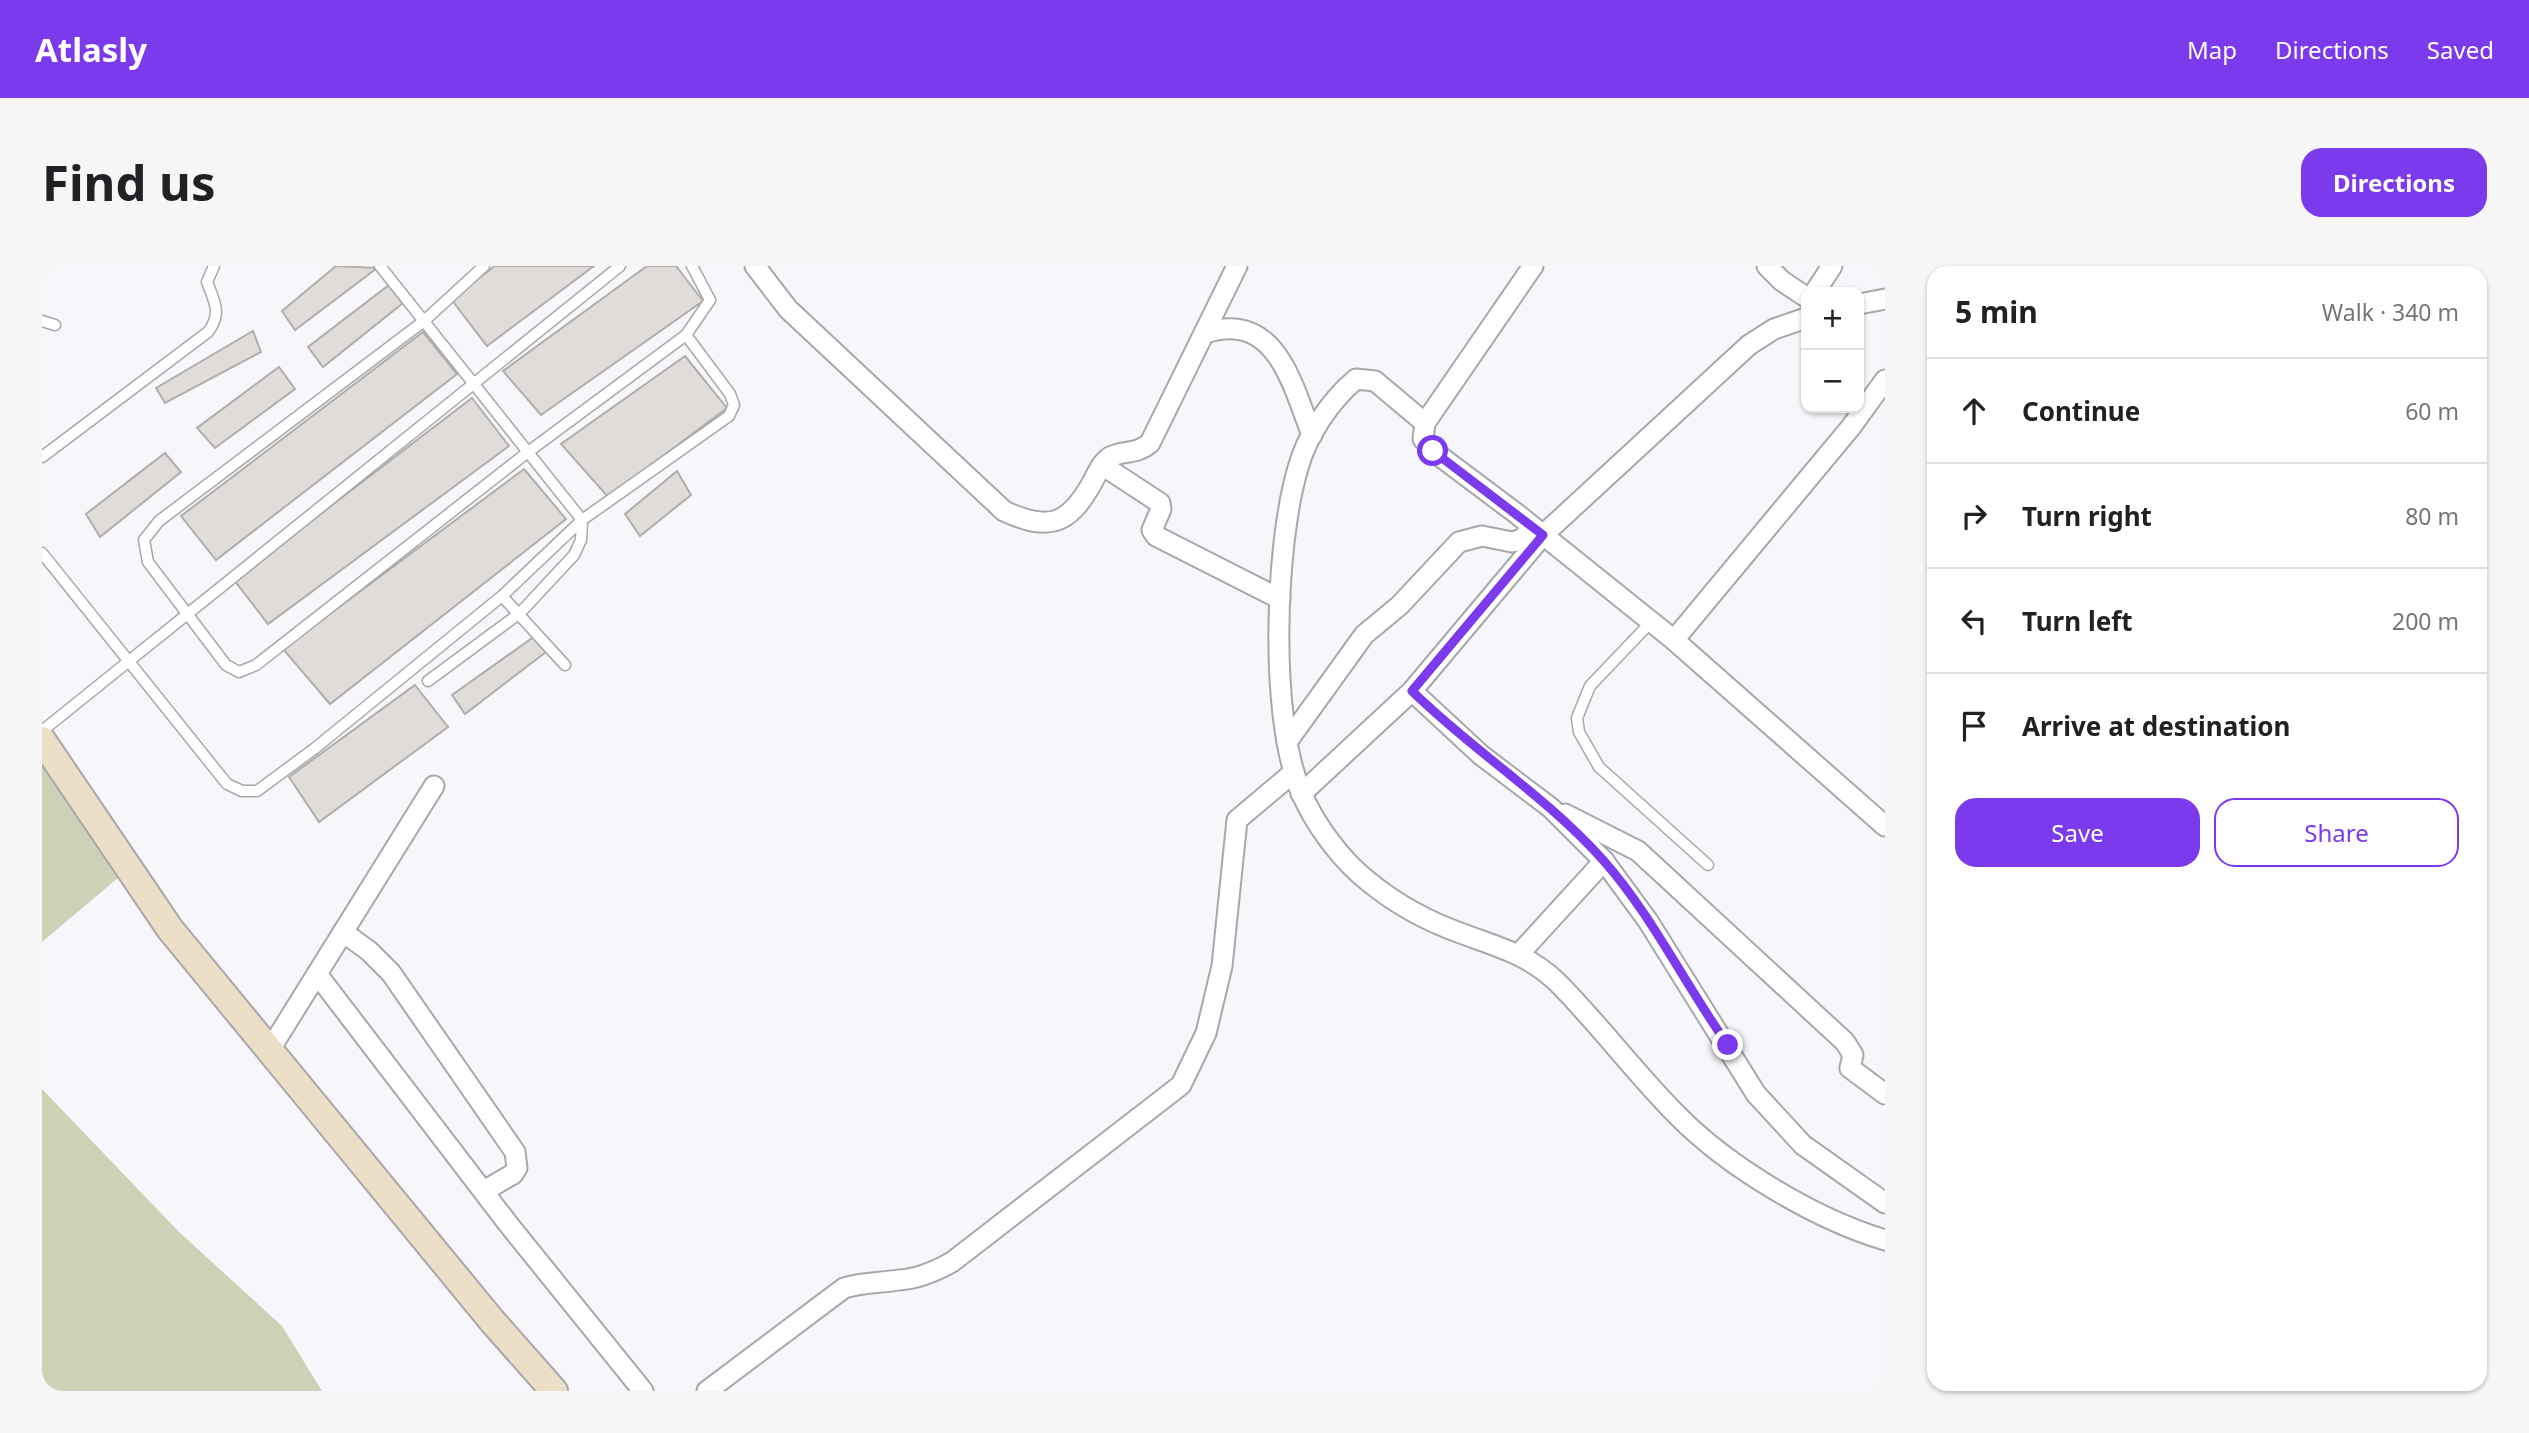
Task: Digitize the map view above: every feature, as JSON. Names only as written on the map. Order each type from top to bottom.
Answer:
[{"type":"main road","points":[[42,740],[170,929],[554,1391]]},
{"type":"street","points":[[755,266],[788,309],[1004,511],[1045,524],[1065,518],[1081,502],[1102,465],[1111,457],[1132,453],[1150,443],[1237,266]]},
{"type":"street","points":[[1533,266],[1425,423],[1423,439],[1433,451],[1674,640],[1885,826]]},
{"type":"street","points":[[1767,266],[1782,281],[1801,294]]},
{"type":"street","points":[[1818,287],[1832,266]]},
{"type":"street","points":[[1864,303],[1885,299]]},
{"type":"street","points":[[1301,794],[1412,691],[1538,531],[1749,345],[1774,330],[1801,320]]},
{"type":"street","points":[[1205,333],[1230,327],[1244,330],[1266,342],[1285,368],[1312,435]]},
{"type":"street","points":[[1425,423],[1375,381],[1356,379],[1347,387],[1312,435],[1298,466],[1291,495],[1280,599],[1280,658],[1287,742],[1301,794],[1339,852],[1368,881],[1427,918],[1519,954],[1557,982],[1646,1083],[1704,1141],[1779,1191],[1885,1240]]},
{"type":"street","points":[[1674,640],[1851,427],[1885,380]]},
{"type":"street","points":[[1102,465],[1160,503],[1161,509],[1152,530],[1156,536],[1280,599]]},
{"type":"street","points":[[1287,742],[1364,635],[1400,605],[1459,542],[1482,536],[1512,542],[1538,531]]},
{"type":"street","points":[[1412,691],[1482,755],[1551,807],[1604,861],[1648,922],[1756,1094],[1803,1145],[1885,1203]]},
{"type":"street","points":[[707,1391],[827,1298],[845,1288],[861,1282],[902,1280],[933,1272],[952,1262],[1181,1085],[1206,1033],[1216,994],[1226,936],[1237,820],[1294,772]]},
{"type":"street","points":[[269,1051],[434,786]]},
{"type":"street","points":[[1551,807],[1638,851],[1845,1042],[1853,1055],[1850,1068],[1885,1094]]},
{"type":"street","points":[[1519,954],[1604,861]]},
{"type":"street","points":[[342,932],[369,951],[391,973],[515,1152],[517,1168],[513,1174],[484,1191]]},
{"type":"street","points":[[317,974],[643,1391]]},
{"type":"lane","points":[[42,457],[208,332],[216,321],[218,311],[207,282],[214,266]]},
{"type":"lane","points":[[380,266],[582,520],[581,540],[574,555],[520,613],[429,681]]},
{"type":"lane","points":[[484,266],[424,321],[159,521],[144,540],[148,562],[226,665],[239,672],[256,665],[528,452],[686,335],[710,300],[692,266]]},
{"type":"lane","points":[[42,731],[620,266]]},
{"type":"lane","points":[[42,321],[55,325]]},
{"type":"lane","points":[[42,553],[227,784],[243,791],[257,791],[314,749],[502,596],[582,520],[729,416],[734,405],[730,394],[686,335]]},
{"type":"lane","points":[[502,596],[565,665]]},
{"type":"lane","points":[[1651,622],[1590,687],[1577,718],[1579,732],[1599,767],[1708,865]]},
{"type":"green space","points":[[42,749],[119,877],[42,942]]},
{"type":"green space","points":[[42,1089],[179,1232],[282,1326],[322,1391],[42,1391]]},
{"type":"building","points":[[336,266],[377,268],[295,330],[282,311]]},
{"type":"building","points":[[495,266],[594,266],[487,346],[451,299]]},
{"type":"building","points":[[647,266],[676,266],[703,301],[541,415],[503,371]]},
{"type":"building","points":[[389,285],[403,303],[323,367],[308,347]]},
{"type":"building","points":[[253,331],[261,352],[165,403],[156,388]]},
{"type":"building","points":[[423,332],[457,374],[216,560],[181,516]]},
{"type":"building","points":[[685,356],[727,408],[608,497],[561,444]]},
{"type":"building","points":[[279,367],[295,389],[215,448],[197,428]]},
{"type":"building","points":[[472,398],[509,446],[268,624],[234,580]]},
{"type":"building","points":[[165,453],[181,472],[100,537],[86,514]]},
{"type":"building","points":[[524,469],[566,519],[330,704],[283,649]]},
{"type":"building","points":[[677,471],[691,495],[640,536],[625,514]]},
{"type":"building","points":[[535,636],[546,652],[465,714],[452,695]]},
{"type":"building","points":[[415,685],[448,727],[319,822],[289,777]]},
{"type":"route","points":[[1433,451],[1543,535],[1521,565],[1412,691],[1482,755],[1551,807],[1604,861],[1627,890],[1728,1045]]}]
